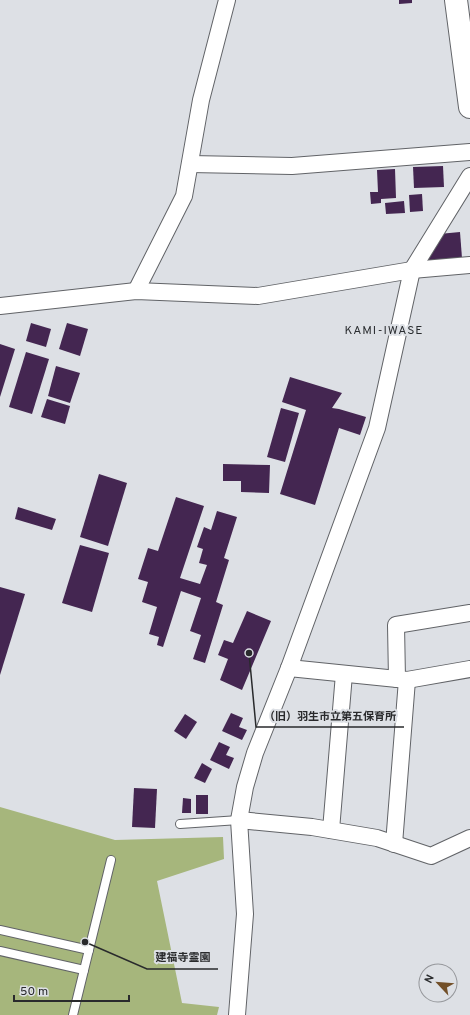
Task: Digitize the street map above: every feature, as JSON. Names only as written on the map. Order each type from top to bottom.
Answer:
[{"type":"street","points":[[136,291],[184,196],[201,100],[227,0]]},
{"type":"street","points":[[456,0],[470,107]]},
{"type":"street","points":[[190,164],[292,166],[470,152]]},
{"type":"street","points":[[237,1015],[245,914],[239,820],[245,787],[255,753],[289,668],[377,428],[412,270],[470,176]]},
{"type":"street","points":[[0,306],[136,291],[258,296],[412,270],[470,265]]},
{"type":"street","points":[[394,844],[402,679],[396,625],[470,613]]},
{"type":"street","points":[[289,668],[402,679],[470,669]]},
{"type":"street","points":[[331,830],[344,674]]},
{"type":"street","points":[[239,820],[331,830],[377,838],[430,856],[470,838]]},
{"type":"lane","points":[[180,824],[239,820]]},
{"type":"lane","points":[[73,1015],[111,860]]},
{"type":"lane","points":[[0,930],[89,950]]},
{"type":"lane","points":[[0,951],[84,970]]},
{"type":"green space","points":[[0,807],[115,840],[223,837],[224,859],[157,881],[182,1003],[219,1007],[217,1015],[0,1015]]},
{"type":"building","points":[[399,0],[412,0],[412,3],[399,4]]},
{"type":"building","points":[[443,166],[444,187],[414,188],[413,167]]},
{"type":"building","points":[[395,169],[396,198],[381,199],[381,203],[371,204],[370,192],[378,192],[377,170]]},
{"type":"building","points":[[422,194],[423,211],[410,212],[409,195]]},
{"type":"building","points":[[404,201],[405,213],[386,214],[385,203]]},
{"type":"building","points":[[460,232],[462,258],[424,261],[439,234]]},
{"type":"building","points":[[31,323],[51,329],[46,347],[26,341]]},
{"type":"building","points":[[67,323],[88,329],[80,356],[59,349]]},
{"type":"building","points":[[0,344],[15,349],[0,397]]},
{"type":"building","points":[[26,352],[49,359],[32,414],[9,407]]},
{"type":"building","points":[[56,366],[80,373],[70,403],[48,396]]},
{"type":"building","points":[[290,377],[342,393],[332,408],[366,417],[360,435],[339,428],[315,505],[280,494],[306,410],[282,402]]},
{"type":"building","points":[[47,399],[70,406],[65,424],[41,417]]},
{"type":"building","points":[[281,408],[299,413],[285,462],[267,457]]},
{"type":"building","points":[[223,464],[270,465],[269,493],[241,492],[241,481],[223,481]]},
{"type":"building","points":[[99,474],[127,483],[108,546],[80,537]]},
{"type":"building","points":[[176,497],[204,506],[180,578],[200,584],[207,565],[199,563],[203,549],[197,547],[204,527],[211,530],[217,511],[237,517],[224,558],[229,560],[216,602],[223,605],[205,663],[193,659],[201,635],[190,631],[201,598],[181,591],[163,647],[157,645],[159,637],[149,634],[157,607],[142,602],[148,582],[138,579],[148,548],[158,551]]},
{"type":"building","points":[[18,507],[56,519],[52,530],[15,519]]},
{"type":"building","points":[[80,545],[109,553],[92,612],[62,603]]},
{"type":"building","points":[[0,587],[25,594],[0,675]]},
{"type":"building","points":[[247,611],[271,621],[242,690],[220,680],[228,659],[218,655],[224,640],[233,643]]},
{"type":"building","points":[[231,713],[243,718],[239,727],[247,730],[242,740],[222,731]]},
{"type":"building","points":[[185,714],[197,722],[186,739],[174,731]]},
{"type":"building","points":[[219,742],[230,747],[226,755],[234,758],[229,769],[210,760]]},
{"type":"building","points":[[202,763],[212,769],[205,783],[194,778]]},
{"type":"building","points":[[134,788],[157,789],[155,828],[132,827]]},
{"type":"building","points":[[196,795],[208,795],[208,814],[196,814]]},
{"type":"building","points":[[183,798],[191,799],[191,813],[182,813]]},
{"type":"place","name":"（旧）羽生市立第五保育所","points":[[249,653]]},
{"type":"place","name":"建福寺霊園","points":[[85,942]]},
{"type":"district","name":"KAMI-IWASE","points":[[384,330]]}]
